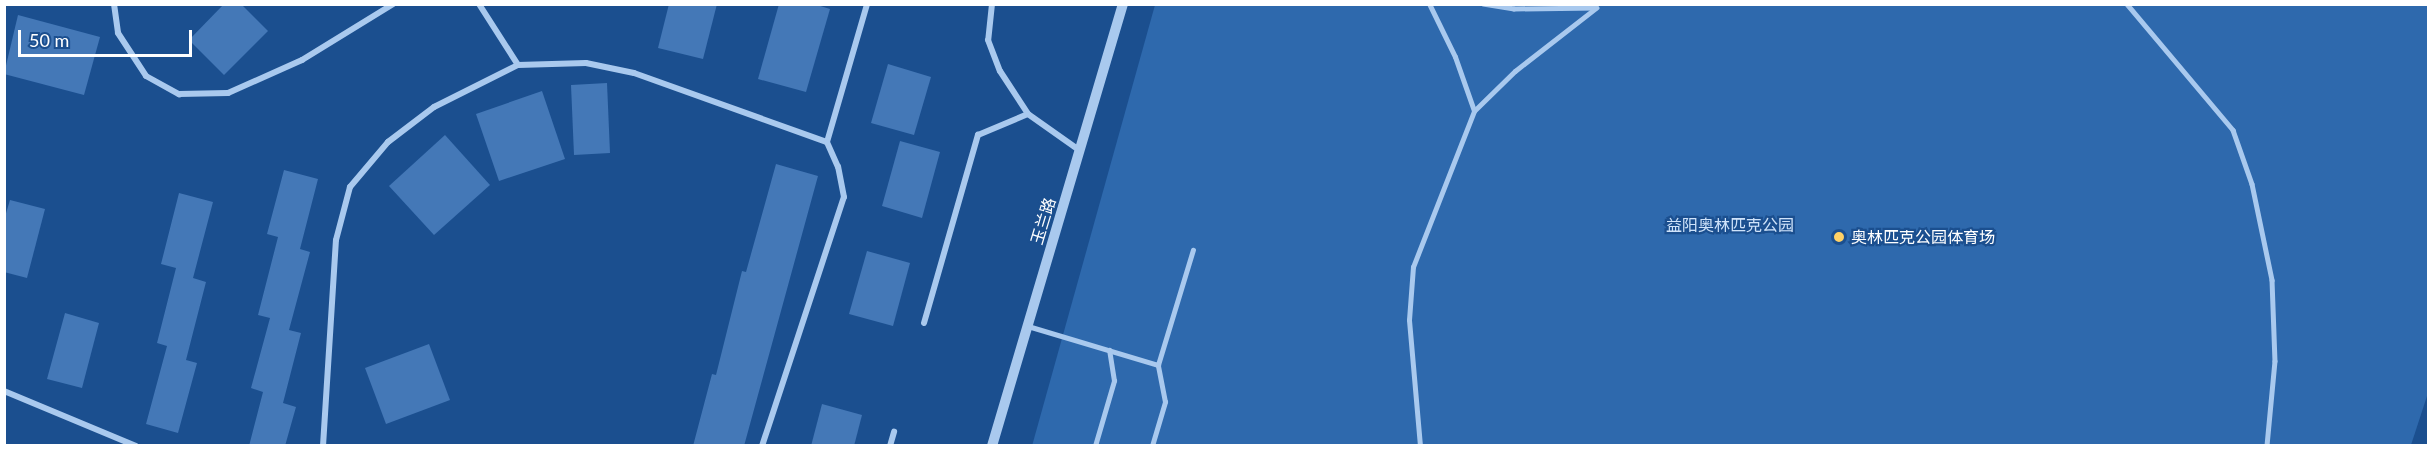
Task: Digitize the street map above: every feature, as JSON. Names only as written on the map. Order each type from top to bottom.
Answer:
[{"type":"street","points":[[114,4],[118,33],[146,76],[179,94],[228,93],[302,60],[393,4]]},
{"type":"street","points":[[479,4],[519,65]]},
{"type":"street","points":[[762,446],[844,197],[838,167],[827,142],[867,4]]},
{"type":"street","points":[[992,4],[988,40],[1000,71],[1028,114],[1079,150]]},
{"type":"street","name":"玉兰路","points":[[992,446],[1123,4]]},
{"type":"street","points":[[323,446],[336,240],[350,187],[388,142],[434,107],[519,65],[586,63],[634,73],[827,142]]},
{"type":"street","points":[[924,323],[978,135],[1028,114]]},
{"type":"street","points":[[4,391],[136,446]]},
{"type":"street","points":[[890,446],[894,432]]},
{"type":"lane","points":[[1429,4],[1455,57],[1474,111]]},
{"type":"lane","points":[[1420,446],[1409,320],[1413,267],[1474,111],[1515,71],[1596,9],[1514,9],[1483,4]]},
{"type":"lane","points":[[1514,9],[1528,4]]},
{"type":"lane","points":[[2127,4],[2233,130],[2252,184],[2272,280],[2275,362],[2267,446]]},
{"type":"lane","points":[[1152,446],[1165,402],[1158,365],[1193,250]]},
{"type":"lane","points":[[1027,326],[1158,365]]},
{"type":"lane","points":[[1095,446],[1114,381],[1109,350]]},
{"type":"green space","name":"益阳奥林匹克公园","points":[[1155,5],[2428,5],[2428,393],[2411,445],[1032,446]]},
{"type":"building","points":[[224,4],[241,4],[268,31],[224,75],[189,40]]},
{"type":"building","points":[[669,4],[717,4],[703,59],[658,48]]},
{"type":"building","points":[[779,4],[814,4],[830,9],[806,92],[758,79]]},
{"type":"building","points":[[18,15],[100,37],[84,95],[4,74]]},
{"type":"building","points":[[888,64],[931,77],[914,135],[871,123]]},
{"type":"building","points":[[607,83],[610,153],[574,155],[571,85]]},
{"type":"building","points":[[542,91],[565,159],[499,181],[476,114]]},
{"type":"building","points":[[445,135],[490,185],[434,235],[389,186]]},
{"type":"building","points":[[900,141],[940,152],[922,218],[882,206]]},
{"type":"building","points":[[776,164],[818,176],[744,446],[693,446],[712,374],[716,375],[742,271],[746,272]]},
{"type":"building","points":[[284,170],[318,179],[300,249],[310,252],[289,330],[301,333],[283,403],[296,407],[285,446],[249,446],[263,392],[251,388],[270,318],[258,315],[278,237],[267,234]]},
{"type":"building","points":[[179,193],[213,202],[193,278],[206,282],[186,360],[197,363],[178,433],[146,424],[167,346],[157,343],[176,268],[161,264]]},
{"type":"building","points":[[10,200],[45,209],[27,278],[4,272],[4,220]]},
{"type":"building","points":[[867,251],[910,263],[893,326],[849,314]]},
{"type":"building","points":[[65,313],[99,323],[82,388],[47,379]]},
{"type":"building","points":[[429,344],[450,400],[386,424],[365,368]]},
{"type":"building","points":[[822,404],[862,415],[854,446],[811,446]]},
{"type":"place","name":"奥林匹克公园体育场","points":[[1839,237]]}]
